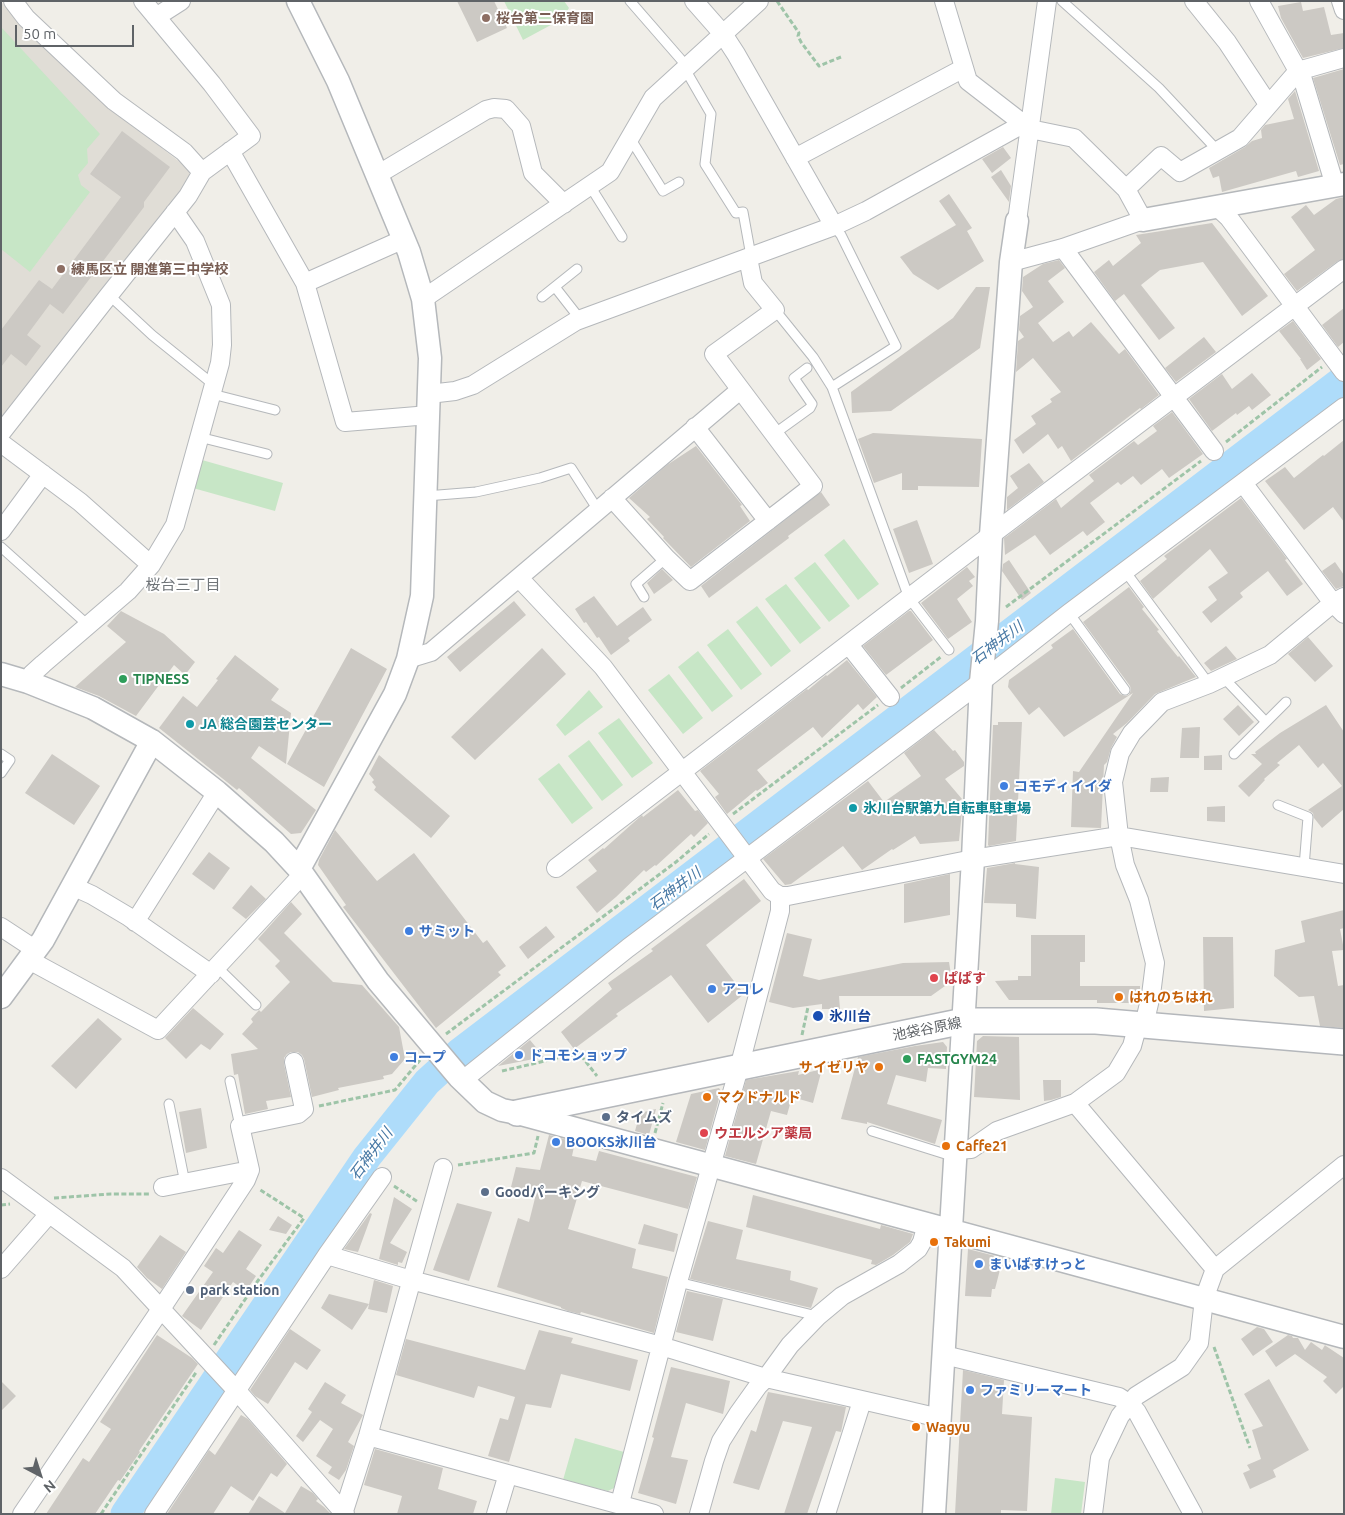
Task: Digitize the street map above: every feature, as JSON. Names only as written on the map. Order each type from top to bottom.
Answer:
[{"type":"main road","name":"池袋谷原線","points":[[517,1112],[964,1021],[1096,1021],[1344,1042]]},
{"type":"street","points":[[13,1],[26,18],[114,101],[184,152],[202,172]]},
{"type":"street","points":[[1,434],[188,196],[202,172],[251,136],[212,84],[143,1]]},
{"type":"street","points":[[156,17],[181,1]]},
{"type":"street","points":[[1,927],[33,955],[153,1036],[301,871],[395,694],[408,659],[422,596],[430,358],[423,299],[404,239],[338,81],[298,1]]},
{"type":"street","points":[[694,1],[723,34],[736,54],[834,226]]},
{"type":"street","points":[[423,299],[610,172],[653,98],[759,1]]},
{"type":"street","points":[[944,1],[968,81],[1026,127],[1074,138],[1126,189],[1143,220]]},
{"type":"street","points":[[934,1514],[974,860],[981,682],[987,621],[1011,262],[1026,127],[1047,1]]},
{"type":"street","points":[[1194,1],[1227,42],[1268,104]]},
{"type":"street","points":[[1011,262],[1063,248],[1143,220],[1340,185],[1303,80],[1259,1]]},
{"type":"street","points":[[1341,1],[1344,10]]},
{"type":"street","points":[[1126,189],[1160,156],[1180,172],[1240,138],[1298,71],[1344,58]]},
{"type":"street","points":[[795,158],[964,68]]},
{"type":"street","points":[[377,174],[486,110],[494,108],[506,109],[521,126],[533,173],[564,204]]},
{"type":"street","points":[[230,151],[305,283],[345,422],[429,405],[455,391],[473,385],[580,319],[834,226],[1026,127]]},
{"type":"street","points":[[1216,206],[1228,218],[1341,368]]},
{"type":"street","points":[[28,682],[32,674],[128,592],[151,565],[175,525],[220,364],[222,345],[221,305],[195,241],[175,212]]},
{"type":"street","points":[[305,283],[404,239]]},
{"type":"street","points":[[1063,248],[1214,451]]},
{"type":"street","points":[[612,498],[690,582],[814,486],[714,354],[775,310],[752,283],[750,257]]},
{"type":"street","points":[[556,868],[1344,269]]},
{"type":"street","points":[[408,659],[431,652],[740,390]]},
{"type":"street","points":[[461,1078],[628,948],[1344,407]]},
{"type":"street","points":[[695,427],[768,521]]},
{"type":"street","points":[[1,443],[80,502],[151,565]]},
{"type":"street","points":[[1,532],[43,474]]},
{"type":"street","points":[[955,1154],[971,1148],[997,1131],[1075,1103],[1116,1073],[1132,1046],[1141,1025],[1151,995],[1156,963],[1139,900],[1125,864],[1118,836],[1113,782],[1120,753],[1132,733],[1162,702],[1270,655],[1340,605],[1243,483]]},
{"type":"street","points":[[518,578],[604,666],[772,891],[780,896],[974,860],[1118,836],[1344,874]]},
{"type":"street","points":[[848,645],[890,697]]},
{"type":"street","points":[[1,674],[28,682],[93,708],[152,741],[217,792],[274,842],[301,871],[378,981],[431,1052],[485,1102],[502,1110],[517,1112],[1344,1337]]},
{"type":"street","points":[[1,997],[33,955],[152,741]]},
{"type":"street","points":[[135,922],[217,792]]},
{"type":"street","points":[[72,886],[129,917],[214,970]]},
{"type":"street","points":[[620,1503],[710,1165],[739,1068],[780,911],[780,896]]},
{"type":"street","points":[[22,1514],[161,1309],[248,1175],[240,1126],[298,1114],[304,1109],[294,1062]]},
{"type":"street","points":[[1075,1103],[1215,1269]]},
{"type":"street","points":[[1093,1514],[1100,1458],[1120,1416],[1136,1396],[1182,1367],[1199,1343],[1204,1299],[1215,1269],[1344,1164]]},
{"type":"street","points":[[344,1513],[368,1436],[443,1168]]},
{"type":"street","points":[[174,1185],[248,1175]]},
{"type":"street","points":[[154,1514],[235,1390],[382,1177]]},
{"type":"street","points":[[1,1178],[123,1268],[210,1362],[344,1513]]},
{"type":"street","points":[[1,1269],[49,1214]]},
{"type":"street","points":[[699,1514],[721,1442],[738,1414],[790,1344],[818,1316],[842,1296],[909,1258],[918,1250],[927,1224]]},
{"type":"street","points":[[328,1255],[411,1280],[661,1346],[766,1378],[940,1418]]},
{"type":"street","points":[[944,1355],[1119,1397],[1130,1404],[1137,1412],[1193,1514]]},
{"type":"street","points":[[826,1514],[862,1401]]},
{"type":"street","points":[[368,1436],[620,1503],[654,1514]]},
{"type":"street","points":[[496,1514],[508,1474]]},
{"type":"lane","points":[[630,1],[684,63],[685,69],[711,114],[705,164],[736,213],[742,212],[750,257]]},
{"type":"lane","points":[[1062,1],[1159,88],[1218,151]]},
{"type":"lane","points":[[630,138],[663,191],[678,182]]},
{"type":"lane","points":[[590,186],[622,236]]},
{"type":"lane","points":[[832,387],[896,346],[841,236],[834,226]]},
{"type":"lane","points":[[542,296],[577,269]]},
{"type":"lane","points":[[555,287],[580,319]]},
{"type":"lane","points":[[109,295],[213,389],[275,410]]},
{"type":"lane","points":[[775,310],[813,358],[832,387],[909,598],[949,650]]},
{"type":"lane","points":[[774,434],[810,408],[812,404],[794,378],[807,368]]},
{"type":"lane","points":[[199,437],[267,454]]},
{"type":"lane","points":[[426,496],[476,492],[540,478],[571,468],[598,510]]},
{"type":"lane","points":[[1,547],[88,625]]},
{"type":"lane","points":[[644,596],[636,584],[666,558]]},
{"type":"lane","points":[[1125,571],[1216,680],[1266,722]]},
{"type":"lane","points":[[1069,613],[1125,690]]},
{"type":"lane","points":[[1234,754],[1286,702]]},
{"type":"lane","points":[[1,754],[10,760],[1,773]]},
{"type":"lane","points":[[1278,805],[1308,817],[1304,867]]},
{"type":"lane","points":[[214,970],[256,1005]]},
{"type":"lane","points":[[230,1081],[240,1126]]},
{"type":"lane","points":[[169,1104],[174,1185]]},
{"type":"lane","points":[[872,1131],[955,1154]]},
{"type":"lane","points":[[678,1282],[818,1316]]},
{"type":"path","points":[[777,1],[799,33],[798,36],[801,42],[819,66],[841,57]]},
{"type":"path","points":[[802,1036],[808,1006]]},
{"type":"path","points":[[304,1109],[395,1090],[431,1052]]},
{"type":"path","points":[[502,1071],[579,1053],[598,1077]]},
{"type":"path","points":[[655,1135],[666,1095]]},
{"type":"path","points":[[443,1168],[534,1153],[539,1132]]},
{"type":"path","points":[[248,1175],[304,1218]]},
{"type":"path","points":[[382,1177],[431,1211]]},
{"type":"path","points":[[1,1206],[31,1200],[94,1195],[167,1194],[174,1185]]},
{"type":"path","points":[[1212,1341],[1250,1448]]},
{"type":"shaded area","name":"練馬区立 開進第三中学校","points":[[1,2],[110,108],[190,170],[187,188],[1,422]]},
{"type":"green space","points":[[504,1],[564,1],[569,8],[562,19],[523,40]]},
{"type":"green space","points":[[1,27],[100,134],[87,149],[88,163],[78,175],[81,185],[90,192],[30,272],[1,249]]},
{"type":"green space","points":[[202,460],[283,483],[275,511],[193,488]]},
{"type":"green space","points":[[844,539],[879,584],[858,600],[824,555]]},
{"type":"green space","points":[[815,562],[850,606],[829,622],[794,578]]},
{"type":"green space","points":[[786,584],[821,628],[800,644],[765,599]]},
{"type":"green space","points":[[757,606],[791,651],[771,667],[736,622]]},
{"type":"green space","points":[[728,629],[762,674],[741,690],[707,645]]},
{"type":"green space","points":[[698,651],[733,696],[712,712],[678,667]]},
{"type":"green space","points":[[669,674],[703,718],[683,734],[648,690]]},
{"type":"green space","points":[[589,690],[603,707],[565,736],[556,725]]},
{"type":"green space","points":[[619,718],[653,763],[632,778],[598,733]]},
{"type":"green space","points":[[589,740],[623,785],[602,801],[568,756]]},
{"type":"green space","points":[[559,763],[593,808],[572,824],[538,779]]},
{"type":"green space","points":[[575,1438],[624,1452],[614,1488],[608,1491],[563,1480]]},
{"type":"green space","points":[[1055,1478],[1085,1482],[1081,1514],[1051,1514]]},
{"type":"building","points":[[457,1],[494,1],[507,28],[477,42]]},
{"type":"building","points":[[1301,2],[1303,11],[1324,7],[1331,35],[1344,33],[1344,48],[1303,58],[1281,18],[1278,6]]},
{"type":"building","points":[[1344,69],[1344,164],[1340,165],[1313,78]]},
{"type":"building","points":[[1295,91],[1319,171],[1298,177],[1296,171],[1222,192],[1219,176],[1213,178],[1209,168],[1252,141],[1262,138],[1261,130],[1265,125],[1294,119],[1288,99]]},
{"type":"building","points":[[122,131],[170,167],[144,202],[144,207],[63,314],[50,304],[27,335],[41,346],[26,366],[11,354],[1,367],[1,330],[39,280],[52,289],[121,197],[90,174]]},
{"type":"building","points":[[1003,147],[1011,158],[992,173],[982,159]]},
{"type":"building","points":[[1001,170],[1011,186],[1009,202],[991,177]]},
{"type":"building","points":[[949,194],[972,228],[967,231],[984,261],[938,290],[913,274],[900,257],[956,225],[939,201]]},
{"type":"building","points":[[1344,197],[1344,259],[1338,261],[1297,291],[1284,274],[1315,250],[1291,217],[1306,205],[1314,215],[1336,199]]},
{"type":"building","points":[[1212,223],[1268,296],[1242,316],[1203,262],[1160,270],[1141,285],[1175,328],[1159,340],[1124,294],[1115,301],[1094,272],[1109,260],[1113,266],[1141,243],[1136,235]]},
{"type":"building","points":[[1059,260],[1065,268],[1048,281],[1064,302],[1038,323],[1053,342],[1069,331],[1073,337],[1091,322],[1119,354],[1125,349],[1159,395],[1071,461],[1062,446],[1058,449],[1048,434],[1023,454],[1014,440],[1036,424],[1031,416],[1052,402],[1050,399],[1061,392],[1033,358],[1016,372],[1018,341],[1024,337],[1019,330],[1020,316],[1033,307],[1022,291],[1023,277],[1043,264]]},
{"type":"building","points":[[976,287],[990,287],[980,348],[891,411],[852,413],[851,392],[953,318]]},
{"type":"building","points":[[1344,308],[1344,342],[1338,347],[1322,325]]},
{"type":"building","points":[[1293,321],[1321,359],[1307,370],[1301,359],[1279,331]]},
{"type":"building","points":[[1204,337],[1216,352],[1176,382],[1165,368]]},
{"type":"building","points":[[1252,373],[1271,395],[1252,410],[1249,406],[1212,431],[1189,399],[1222,374],[1232,389]]},
{"type":"building","points":[[1172,412],[1203,454],[1169,478],[1162,469],[1141,485],[1133,476],[1121,485],[1118,482],[1090,503],[1105,522],[1087,536],[1083,531],[1050,555],[1035,535],[1005,555],[1004,538],[1056,499],[1061,508],[1094,481],[1089,475],[1134,441],[1138,445],[1157,431],[1153,426]]},
{"type":"building","points":[[873,433],[982,439],[979,487],[918,486],[918,490],[902,490],[902,473],[874,483],[858,439]]},
{"type":"building","points":[[1344,440],[1344,522],[1333,507],[1304,530],[1265,481],[1285,467],[1294,478]]},
{"type":"building","points":[[696,446],[742,505],[740,506],[750,521],[691,567],[647,519],[650,517],[629,498],[667,465]]},
{"type":"building","points":[[1029,463],[1044,482],[1007,510],[1007,497],[1018,488],[1010,476]]},
{"type":"building","points":[[821,492],[830,505],[709,598],[701,586]]},
{"type":"building","points":[[1241,498],[1287,559],[1285,560],[1303,584],[1287,596],[1268,571],[1240,593],[1243,597],[1211,623],[1202,612],[1217,600],[1208,587],[1228,573],[1210,549],[1153,599],[1140,581],[1167,559],[1164,556]]},
{"type":"building","points":[[917,520],[933,564],[909,573],[893,529]]},
{"type":"building","points":[[1009,560],[1031,593],[1022,600],[1002,571],[1003,564]]},
{"type":"building","points":[[1335,562],[1344,575],[1344,586],[1336,589],[1322,571]]},
{"type":"building","points":[[967,567],[975,577],[969,581],[973,586],[957,599],[972,622],[948,639],[921,603]]},
{"type":"building","points":[[662,569],[673,580],[654,594],[647,583]]},
{"type":"building","points":[[1129,587],[1144,607],[1142,609],[1159,630],[1157,631],[1196,677],[1155,694],[1127,723],[1113,734],[1117,737],[1104,765],[1101,828],[1071,827],[1073,771],[1079,772],[1133,693],[1064,737],[1039,707],[1029,715],[1008,687],[1009,680],[1053,648],[1051,645],[1073,629],[1120,694],[1129,695],[1130,686],[1083,622]]},
{"type":"building","points":[[594,596],[617,626],[643,607],[652,620],[628,638],[630,641],[611,655],[599,637],[597,638],[586,622],[584,623],[575,609]]},
{"type":"building","points":[[514,601],[526,615],[460,672],[447,657]]},
{"type":"building","points":[[121,611],[164,634],[195,662],[185,675],[174,665],[136,716],[99,696],[75,687],[126,642],[107,626]]},
{"type":"building","points":[[911,611],[933,640],[886,675],[863,646]]},
{"type":"building","points":[[1308,637],[1333,666],[1315,682],[1288,654]]},
{"type":"building","points":[[1226,646],[1237,659],[1211,671],[1204,663]]},
{"type":"building","points":[[351,648],[387,669],[324,787],[287,764]]},
{"type":"building","points":[[542,648],[566,674],[475,760],[451,737]]},
{"type":"building","points":[[235,655],[279,689],[271,700],[291,713],[286,764],[259,746],[251,758],[316,810],[301,833],[291,834],[239,788],[237,790],[159,728],[183,696],[197,707]]},
{"type":"building","points":[[847,660],[877,697],[863,710],[858,704],[822,738],[813,727],[757,770],[768,783],[756,790],[727,814],[715,797],[719,794],[700,771]]},
{"type":"building","points":[[1238,705],[1254,722],[1239,736],[1223,719]]},
{"type":"building","points":[[1326,705],[1344,732],[1344,809],[1322,828],[1314,818],[1313,813],[1308,810],[1342,786],[1323,763],[1318,768],[1299,745],[1277,763],[1280,765],[1264,779],[1249,797],[1238,786],[1262,764],[1251,754],[1256,754],[1255,752],[1280,733]]},
{"type":"building","points":[[998,722],[1022,722],[1016,841],[989,846],[993,725],[998,725]]},
{"type":"building","points":[[1200,727],[1199,758],[1180,758],[1182,728]]},
{"type":"building","points":[[934,730],[953,751],[955,750],[964,762],[964,766],[945,779],[962,799],[956,803],[962,811],[959,841],[920,844],[915,836],[862,870],[843,846],[791,884],[785,885],[763,859],[868,781],[884,802],[921,776],[904,753]]},
{"type":"building","points":[[52,754],[100,786],[74,825],[25,793]]},
{"type":"building","points":[[379,755],[450,816],[431,838],[374,790],[376,787],[372,782],[374,780],[369,774]]},
{"type":"building","points":[[1222,755],[1222,770],[1204,770],[1204,756]]},
{"type":"building","points":[[1169,777],[1168,792],[1150,792],[1151,778]]},
{"type":"building","points":[[678,790],[695,811],[698,810],[708,823],[694,837],[691,834],[656,866],[646,872],[644,870],[597,913],[576,887],[597,871],[588,860],[604,849],[642,815],[643,817]]},
{"type":"building","points":[[1225,806],[1225,822],[1207,821],[1207,807]]},
{"type":"building","points":[[335,830],[377,881],[414,853],[483,943],[487,940],[506,966],[498,972],[501,975],[436,1028],[343,907],[346,905],[318,865]]},
{"type":"building","points":[[209,852],[230,868],[214,890],[192,874]]},
{"type":"building","points":[[1015,863],[1039,867],[1036,919],[1016,917],[1016,904],[984,903],[987,868]]},
{"type":"building","points":[[950,874],[950,915],[904,923],[904,884]]},
{"type":"building","points":[[744,879],[761,901],[706,945],[744,994],[708,1023],[671,975],[616,1014],[618,1016],[574,1049],[561,1032],[612,989],[608,983],[653,951],[651,949]]},
{"type":"building","points":[[251,885],[266,899],[246,919],[232,908]]},
{"type":"building","points":[[291,902],[302,914],[284,933],[333,982],[362,985],[399,1027],[405,1059],[392,1074],[383,1076],[384,1079],[338,1088],[339,1090],[312,1097],[304,1059],[298,1052],[291,1052],[284,1058],[284,1064],[291,1097],[266,1101],[268,1109],[245,1114],[238,1074],[234,1075],[231,1054],[258,1049],[242,1034],[253,1022],[251,1019],[259,1010],[261,1012],[290,982],[275,966],[280,961],[258,939]]},
{"type":"building","points":[[1344,910],[1344,928],[1340,929],[1344,950],[1332,951],[1338,986],[1344,985],[1344,1028],[1320,1026],[1314,996],[1299,997],[1274,976],[1275,950],[1305,942],[1301,921]]},
{"type":"building","points":[[546,926],[555,937],[528,959],[519,947]]},
{"type":"building","points":[[787,933],[812,939],[803,976],[819,980],[903,963],[949,962],[952,981],[931,996],[839,996],[840,1009],[822,1009],[822,1004],[793,1008],[769,1002]]},
{"type":"building","points":[[1031,935],[1085,935],[1085,962],[1080,962],[1080,986],[1140,986],[1140,995],[1137,1003],[1097,1003],[1097,1000],[1009,1000],[995,981],[1018,980],[1018,976],[1031,976]]},
{"type":"building","points":[[1203,937],[1233,937],[1234,1008],[1204,1011]]},
{"type":"building","points":[[193,1008],[224,1034],[210,1050],[201,1044],[186,1059],[165,1038]]},
{"type":"building","points":[[98,1018],[122,1039],[76,1089],[51,1066]]},
{"type":"building","points":[[983,1036],[1019,1037],[1020,1100],[974,1097],[977,1041]]},
{"type":"building","points":[[530,1040],[544,1057],[498,1066]]},
{"type":"building","points":[[943,1042],[947,1047],[946,1069],[928,1068],[926,1082],[896,1075],[887,1104],[942,1120],[935,1144],[867,1122],[867,1124],[841,1119],[858,1057]]},
{"type":"building","points":[[822,1069],[813,1103],[792,1097],[787,1115],[771,1111],[756,1164],[725,1156],[746,1080],[799,1071],[798,1075]]},
{"type":"building","points":[[1043,1080],[1061,1080],[1061,1097],[1044,1101]]},
{"type":"building","points":[[719,1088],[721,1091],[705,1150],[676,1142],[691,1094]]},
{"type":"building","points":[[201,1108],[207,1148],[186,1153],[179,1112]]},
{"type":"building","points":[[656,1109],[649,1135],[635,1131],[640,1113]]},
{"type":"building","points":[[549,1135],[575,1142],[572,1156],[596,1161],[599,1151],[697,1177],[688,1209],[582,1181],[568,1229],[636,1249],[632,1268],[668,1277],[654,1333],[581,1312],[580,1314],[568,1311],[561,1307],[497,1287],[518,1218],[529,1222],[536,1194],[511,1187],[516,1167],[540,1170]]},
{"type":"building","points":[[753,1195],[880,1229],[881,1225],[913,1234],[910,1242],[893,1255],[876,1265],[871,1264],[872,1260],[746,1227]]},
{"type":"building","points":[[394,1197],[412,1209],[390,1243],[407,1252],[402,1263],[398,1262],[398,1265],[379,1259]]},
{"type":"building","points":[[457,1203],[492,1212],[469,1281],[433,1270]]},
{"type":"building","points":[[370,1213],[372,1214],[358,1252],[344,1249]]},
{"type":"building","points":[[278,1216],[292,1225],[286,1234],[269,1230]]},
{"type":"building","points":[[708,1221],[743,1230],[736,1259],[791,1271],[790,1280],[818,1288],[811,1308],[690,1279]]},
{"type":"building","points":[[644,1224],[678,1234],[674,1252],[638,1244]]},
{"type":"building","points":[[239,1230],[262,1245],[246,1269],[256,1276],[246,1291],[233,1282],[201,1330],[182,1316],[213,1272],[204,1266],[216,1248],[223,1253]]},
{"type":"building","points":[[160,1235],[186,1252],[162,1289],[147,1278],[137,1267]]},
{"type":"building","points":[[968,1249],[1003,1258],[991,1297],[965,1296]]},
{"type":"building","points":[[374,1280],[393,1286],[387,1313],[368,1309]]},
{"type":"building","points":[[687,1291],[723,1299],[713,1341],[676,1332]]},
{"type":"building","points":[[329,1294],[369,1304],[352,1330],[321,1308]]},
{"type":"building","points":[[1257,1327],[1264,1329],[1273,1342],[1253,1356],[1241,1339]]},
{"type":"building","points":[[290,1329],[321,1350],[307,1370],[295,1362],[268,1404],[255,1396],[250,1390]]},
{"type":"building","points":[[539,1330],[573,1338],[571,1343],[638,1360],[630,1391],[561,1374],[551,1408],[526,1404],[509,1462],[488,1456],[500,1418],[508,1420],[515,1397],[478,1386],[474,1398],[396,1375],[406,1339],[525,1370]]},
{"type":"building","points":[[157,1335],[198,1364],[140,1452],[95,1514],[46,1514],[83,1458],[89,1462],[111,1429],[100,1422]]},
{"type":"building","points":[[1288,1335],[1298,1338],[1305,1350],[1311,1342],[1322,1350],[1325,1345],[1344,1358],[1344,1386],[1336,1394],[1323,1381],[1327,1377],[1295,1354],[1276,1367],[1265,1351]]},
{"type":"building","points":[[671,1367],[730,1381],[723,1414],[686,1403],[671,1457],[688,1460],[676,1504],[638,1493],[654,1438],[652,1437]]},
{"type":"building","points":[[963,1370],[1004,1380],[1002,1414],[1032,1417],[1027,1511],[1001,1510],[1001,1514],[955,1514]]},
{"type":"building","points":[[1269,1379],[1309,1450],[1273,1470],[1276,1477],[1250,1489],[1243,1473],[1250,1470],[1247,1465],[1261,1459],[1252,1430],[1263,1426],[1244,1394]]},
{"type":"building","points":[[1,1381],[16,1396],[1,1411]]},
{"type":"building","points":[[325,1382],[346,1395],[341,1403],[363,1415],[348,1442],[354,1446],[346,1470],[339,1480],[328,1473],[332,1467],[316,1456],[333,1429],[320,1420],[303,1442],[296,1436],[312,1412],[308,1409]]},
{"type":"building","points":[[768,1392],[846,1407],[841,1432],[836,1431],[807,1514],[784,1514],[812,1427],[783,1421],[759,1490],[733,1483],[751,1430],[756,1432]]},
{"type":"building","points":[[241,1415],[248,1419],[287,1464],[277,1477],[271,1473],[253,1501],[231,1486],[213,1514],[167,1514],[209,1450],[215,1455]]},
{"type":"building","points":[[375,1449],[443,1468],[438,1489],[477,1501],[473,1514],[397,1514],[402,1496],[364,1485]]},
{"type":"building","points":[[301,1486],[313,1493],[318,1499],[316,1501],[331,1514],[248,1514],[259,1496],[285,1513]]},
{"type":"waterway","name":"石神井川","points":[[125,1514],[367,1157],[427,1082],[460,1052],[1344,379]]},
{"type":"place","name":"桜台第二保育園","points":[[486,18]]},
{"type":"place","name":"練馬区立 開進第三中学校","points":[[61,269]]},
{"type":"place","name":"TIPNESS","points":[[123,679]]},
{"type":"place","name":"JA 総合園芸センター","points":[[190,724]]},
{"type":"place","name":"コモディイイダ","points":[[1004,786]]},
{"type":"place","name":"氷川台駅第九自転車駐車場","points":[[853,808]]},
{"type":"place","name":"サミット","points":[[409,931]]},
{"type":"place","name":"ぱぱす","points":[[934,978]]},
{"type":"place","name":"アコレ","points":[[712,989]]},
{"type":"place","name":"はれのちはれ","points":[[1119,997]]},
{"type":"place","name":"氷川台","points":[[818,1016]]},
{"type":"place","name":"ドコモショップ","points":[[519,1055]]},
{"type":"place","name":"コープ","points":[[394,1057]]},
{"type":"place","name":"FASTGYM24","points":[[907,1059]]},
{"type":"place","name":"サイゼリヤ","points":[[879,1067]]},
{"type":"place","name":"マクドナルド","points":[[707,1097]]},
{"type":"place","name":"タイムズ","points":[[606,1117]]},
{"type":"place","name":"ウエルシア薬局","points":[[704,1133]]},
{"type":"place","name":"BOOKS氷川台","points":[[556,1142]]},
{"type":"place","name":"Caffe21","points":[[946,1146]]},
{"type":"place","name":"Goodパーキング","points":[[485,1192]]},
{"type":"place","name":"Takumi","points":[[934,1242]]},
{"type":"place","name":"まいばすけっと","points":[[979,1264]]},
{"type":"place","name":"park station","points":[[190,1290]]},
{"type":"place","name":"ファミリーマート","points":[[970,1390]]},
{"type":"place","name":"Wagyu","points":[[916,1427]]},
{"type":"district","name":"桜台三丁目","points":[[183,585]]}]
